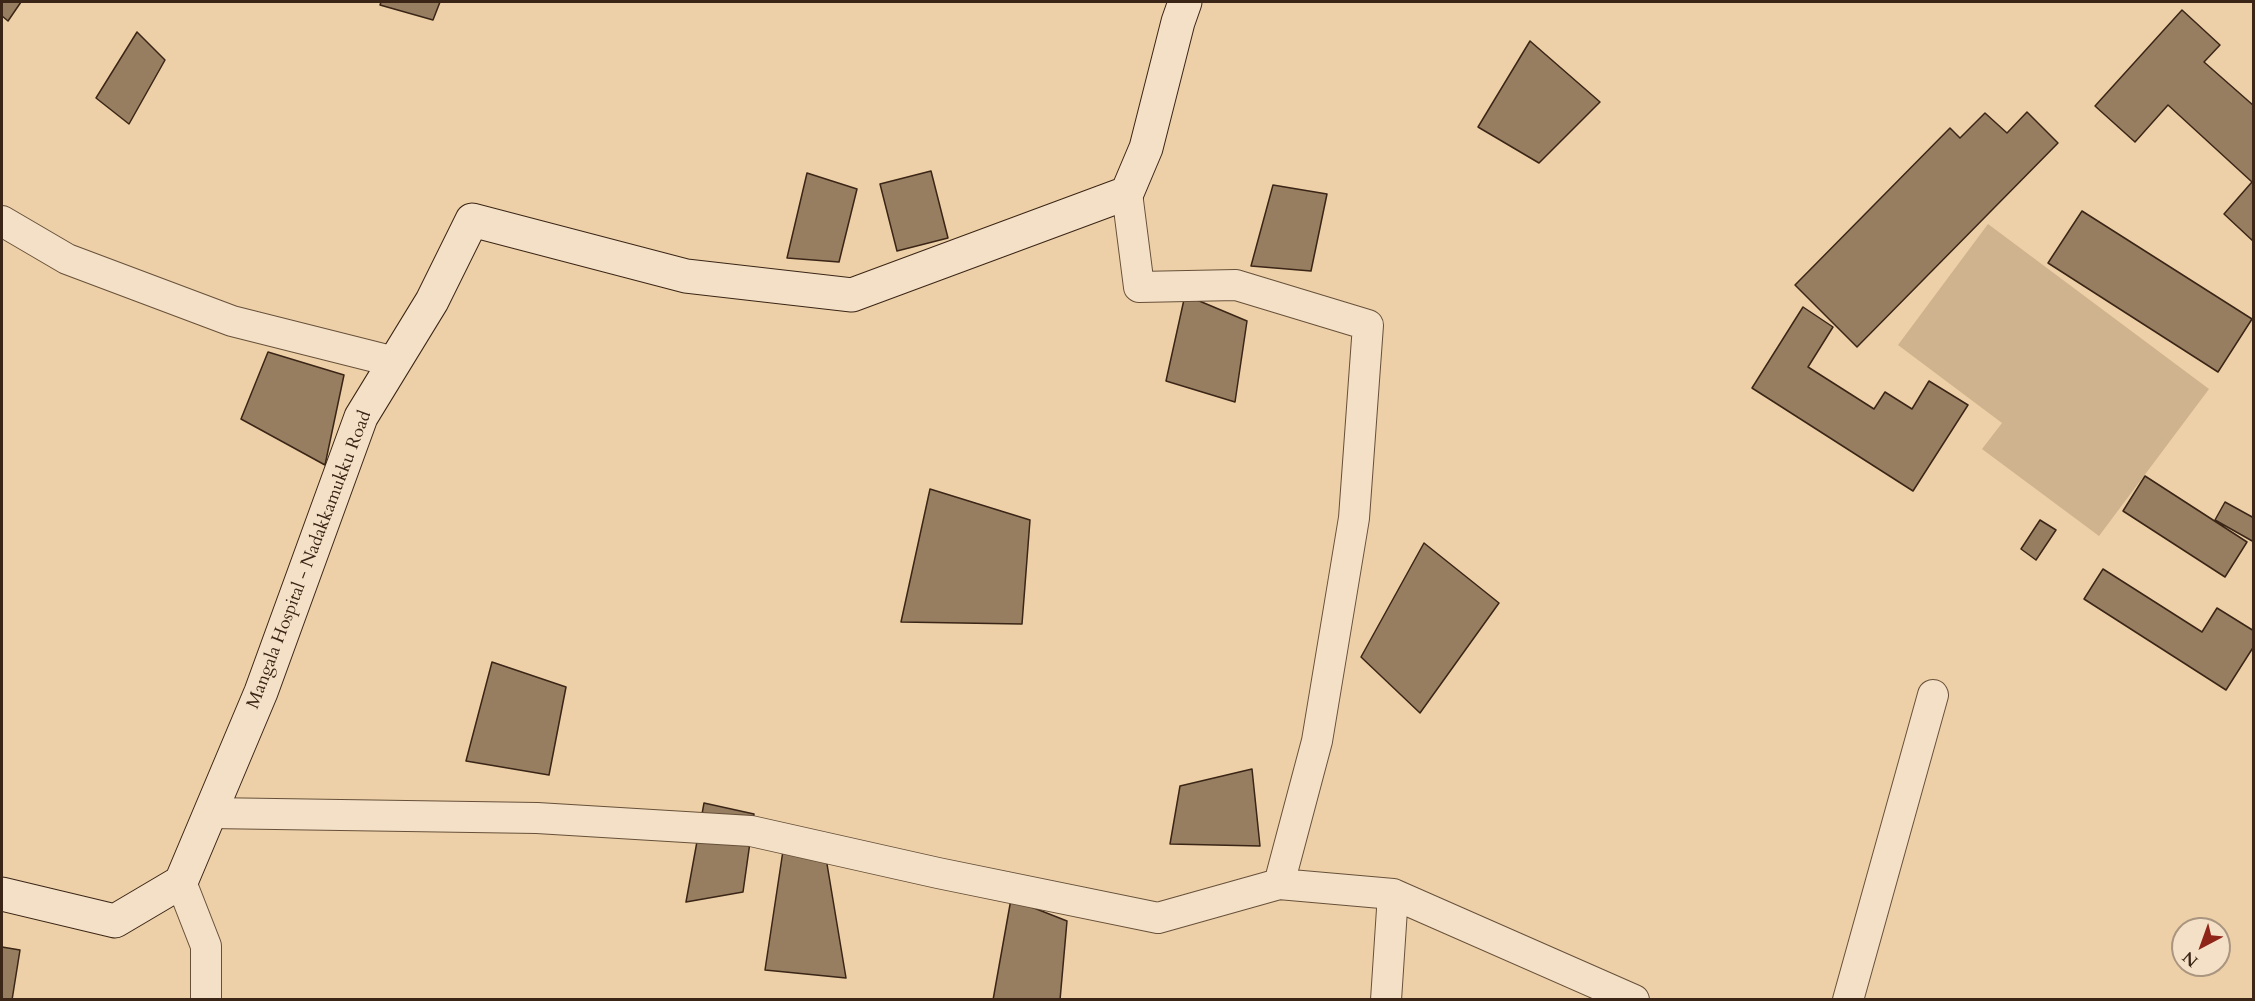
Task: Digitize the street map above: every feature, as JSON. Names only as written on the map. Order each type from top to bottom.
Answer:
[{"type":"main road","points":[[1127,193],[1146,148],[1185,2]]},
{"type":"main road","name":"Mangala Hospital - Nadakkamukku Road","points":[[181,882],[261,692],[361,417],[432,301],[472,220],[686,276],[852,295],[1127,193]]},
{"type":"main road","points":[[2,894],[115,921],[181,882]]},
{"type":"street","points":[[1127,193],[1139,287],[1236,285],[1368,325],[1354,518],[1317,741],[1279,884]]},
{"type":"street","points":[[2,221],[67,259],[232,321],[395,362]]},
{"type":"street","points":[[1848,999],[1933,694]]},
{"type":"street","points":[[210,813],[537,818],[751,831],[938,873],[1158,918],[1279,884],[1393,894],[1634,999]]},
{"type":"street","points":[[181,882],[206,946],[206,999]]},
{"type":"street","points":[[1386,999],[1393,894]]},
{"type":"shaded area","points":[[1988,224],[2209,389],[2099,536],[1982,449],[2002,423],[1898,345]]},
{"type":"building","points":[[2,2],[21,2],[8,21],[2,16]]},
{"type":"building","points":[[381,2],[440,2],[433,20],[380,5]]},
{"type":"building","points":[[2182,10],[2220,45],[2204,62],[2254,106],[2254,242],[2224,214],[2252,182],[2168,105],[2135,142],[2095,106]]},
{"type":"building","points":[[137,32],[165,60],[129,124],[96,98]]},
{"type":"building","points":[[1530,41],[1600,102],[1539,163],[1478,127]]},
{"type":"building","points":[[2027,112],[2058,143],[1857,347],[1795,285],[1950,128],[1960,138],[1985,113],[2007,133]]},
{"type":"building","points":[[931,171],[948,238],[897,251],[880,184]]},
{"type":"building","points":[[807,173],[857,189],[839,262],[787,258]]},
{"type":"building","points":[[1273,185],[1327,194],[1311,271],[1251,266]]},
{"type":"building","points":[[2082,211],[2252,319],[2218,372],[2048,263]]},
{"type":"building","points":[[1185,295],[1247,321],[1235,402],[1166,381]]},
{"type":"building","points":[[1803,307],[1833,327],[1808,367],[1874,409],[1885,392],[1912,409],[1929,381],[1968,405],[1913,491],[1752,388]]},
{"type":"building","points":[[268,352],[344,375],[325,465],[241,419]]},
{"type":"building","points":[[2145,476],[2247,542],[2225,577],[2123,511]]},
{"type":"building","points":[[930,489],[1030,520],[1022,624],[901,622]]},
{"type":"building","points":[[2225,502],[2254,518],[2254,542],[2215,520]]},
{"type":"building","points":[[2040,520],[2056,530],[2036,560],[2021,549]]},
{"type":"building","points":[[1424,543],[1499,603],[1420,713],[1361,657]]},
{"type":"building","points":[[2103,569],[2202,632],[2217,608],[2254,631],[2254,646],[2226,690],[2084,599]]},
{"type":"building","points":[[492,662],[566,687],[549,775],[466,761]]},
{"type":"building","points":[[1252,769],[1260,846],[1170,844],[1180,786]]},
{"type":"building","points":[[704,803],[754,814],[743,892],[686,902]]},
{"type":"building","points":[[784,844],[825,852],[846,978],[765,970]]},
{"type":"building","points":[[1011,899],[1067,921],[1060,1000],[993,1000]]},
{"type":"building","points":[[2,947],[20,950],[12,1000],[2,1000]]}]
